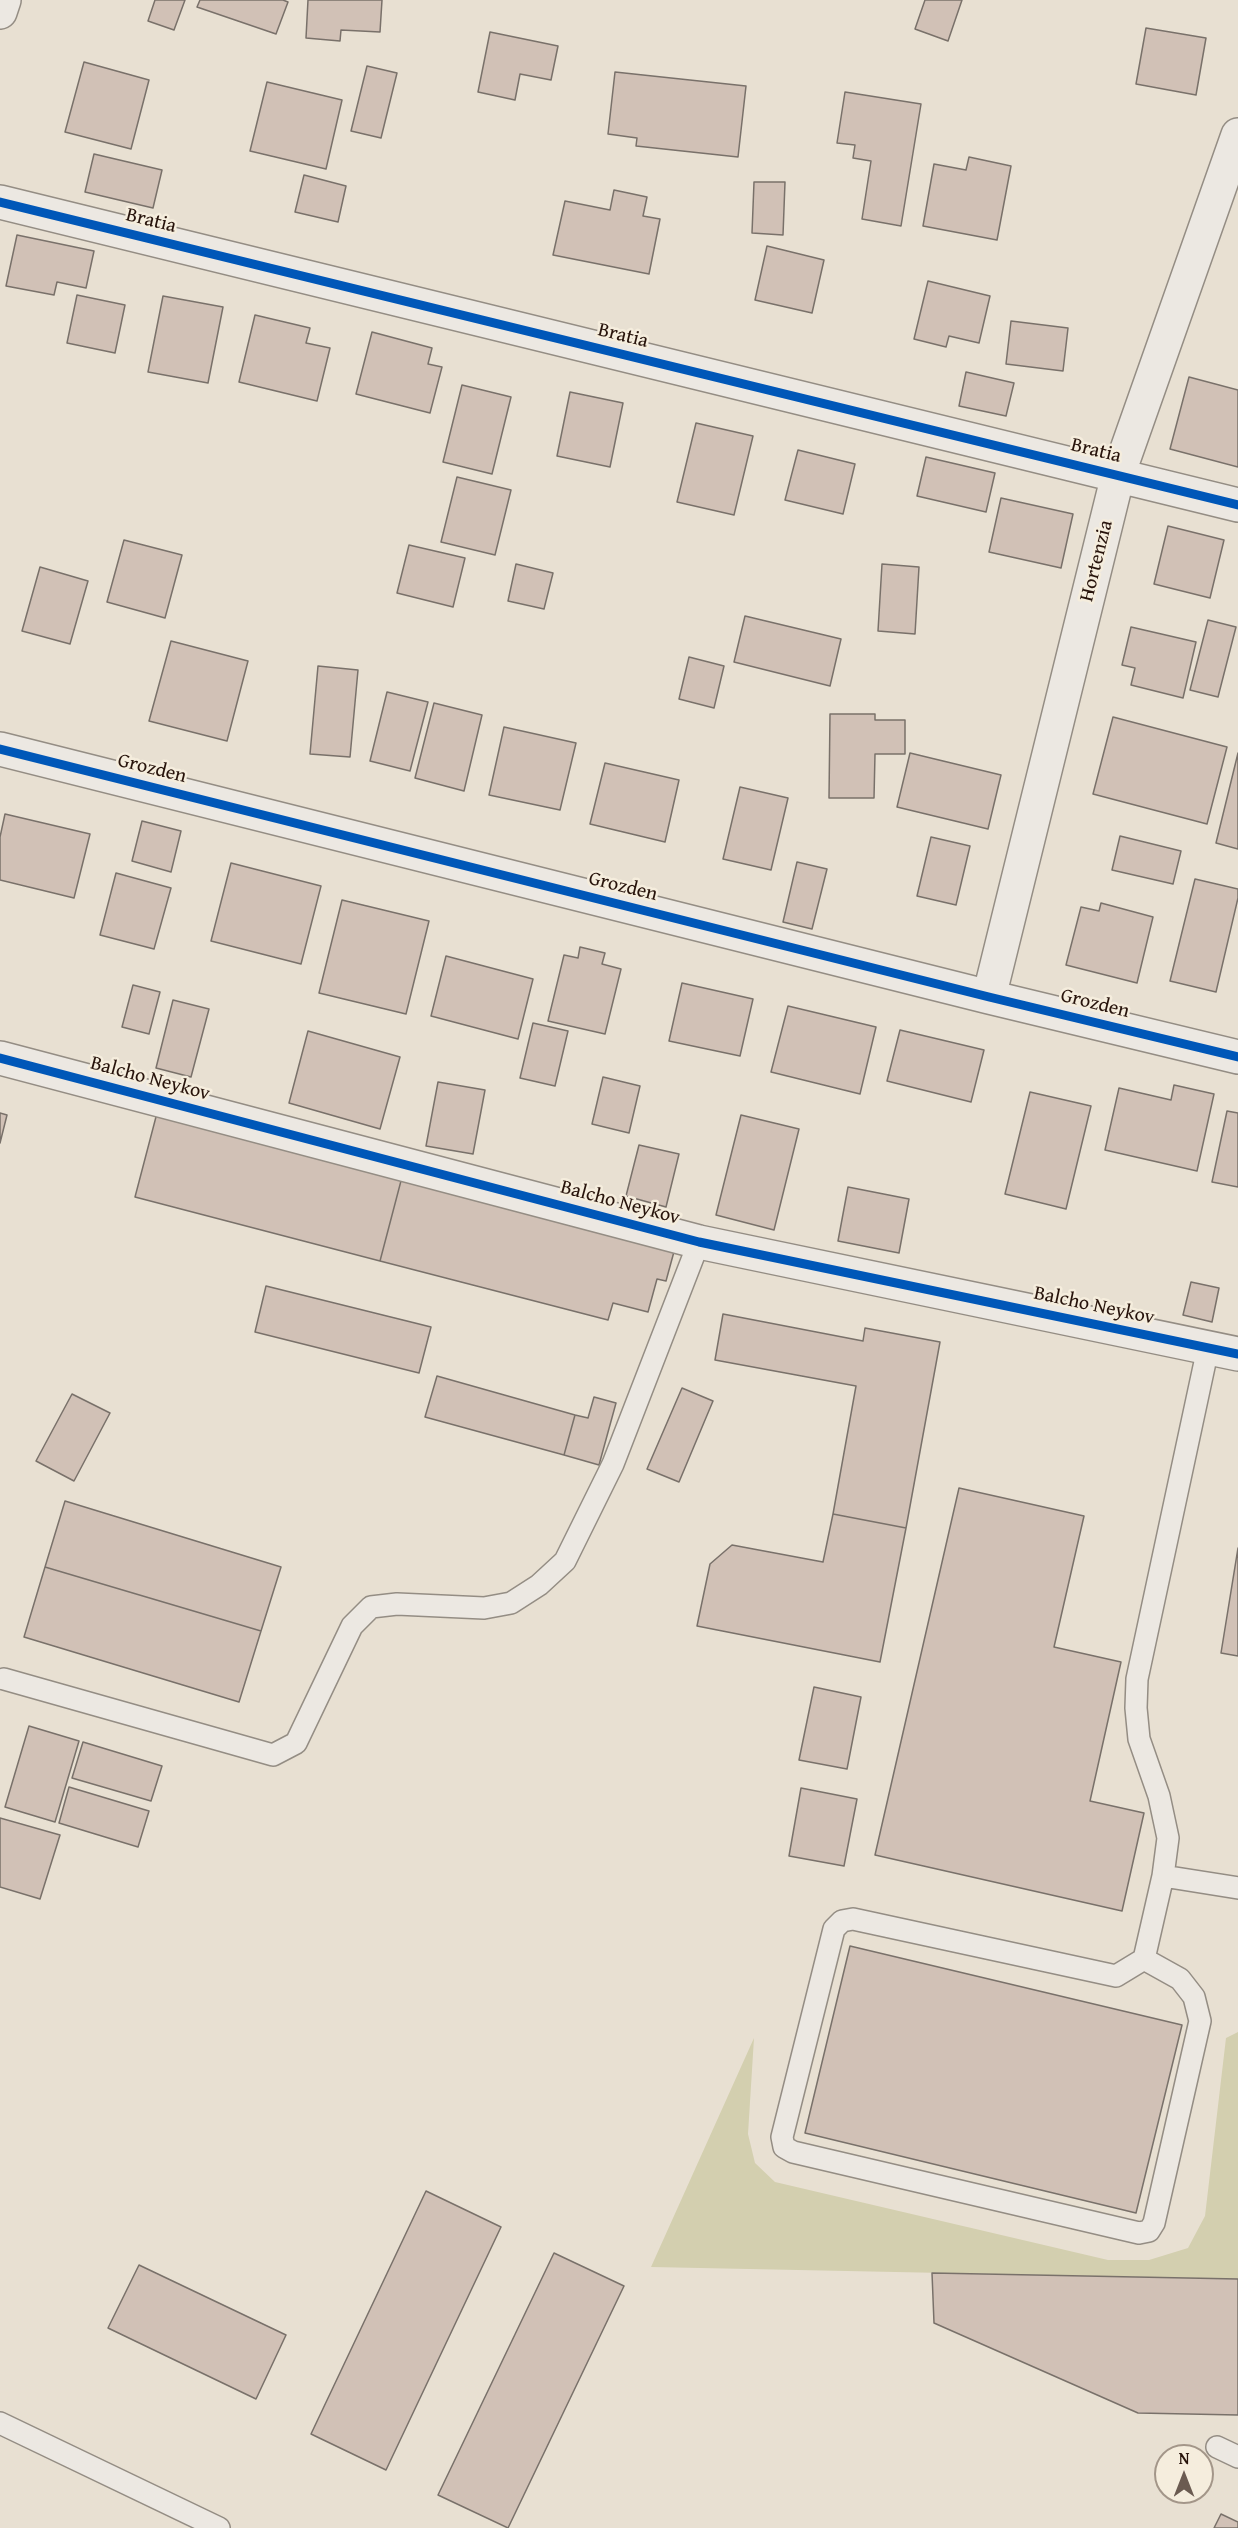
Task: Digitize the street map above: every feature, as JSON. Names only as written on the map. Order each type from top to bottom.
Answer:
[{"type":"street","points":[[0,12],[4,0]]},
{"type":"street","name":"Hortenzia","points":[[989,997],[1118,475],[1238,135]]},
{"type":"street","name":"Bratia","points":[[0,202],[1238,505]]},
{"type":"street","name":"Grozden","points":[[0,749],[989,997],[1238,1057]]},
{"type":"street","name":"Balcho Neykov","points":[[0,1058],[699,1242],[1223,1351]]},
{"type":"lane","points":[[4,1679],[273,1755],[296,1743],[352,1626],[371,1607],[397,1604],[484,1608],[511,1603],[539,1585],[565,1561],[613,1464],[699,1242]]},
{"type":"lane","points":[[1144,1959],[1180,1979],[1194,1997],[1200,2021],[1154,2223],[1149,2231],[1139,2233],[793,2152],[784,2147],[782,2137],[834,1929],[842,1921],[853,1919],[1116,1976],[1144,1959],[1163,1876],[1168,1838],[1159,1796],[1139,1739],[1136,1708],[1137,1679],[1223,1351]]},
{"type":"lane","points":[[1163,1876],[1238,1888]]},
{"type":"lane","points":[[0,2423],[219,2528]]},
{"type":"lane","points":[[1216,2446],[1238,2457]]},
{"type":"shaded area","points":[[1238,2032],[1238,2279],[651,2267],[754,2038],[748,2134],[755,2163],[775,2182],[1108,2260],[1149,2260],[1188,2248],[1205,2216],[1226,2038]]},
{"type":"building","points":[[155,0],[185,0],[174,30],[148,21]]},
{"type":"building","points":[[200,0],[283,0],[288,2],[276,34],[197,7]]},
{"type":"building","points":[[308,0],[382,0],[380,32],[341,30],[340,41],[306,38]]},
{"type":"building","points":[[925,0],[962,0],[948,41],[915,29]]},
{"type":"building","points":[[1146,28],[1206,38],[1196,95],[1136,84]]},
{"type":"building","points":[[490,32],[558,46],[551,80],[520,74],[515,100],[478,92]]},
{"type":"building","points":[[84,62],[149,80],[131,149],[65,132]]},
{"type":"building","points":[[367,66],[397,73],[381,138],[351,131]]},
{"type":"building","points":[[615,72],[746,86],[738,157],[636,146],[637,138],[608,134]]},
{"type":"building","points":[[267,82],[342,100],[326,169],[250,151]]},
{"type":"building","points":[[845,92],[921,104],[901,226],[862,219],[871,161],[853,158],[855,145],[837,143]]},
{"type":"building","points":[[94,154],[162,170],[153,208],[85,192]]},
{"type":"building","points":[[969,157],[1011,166],[997,240],[923,226],[934,164],[966,170]]},
{"type":"building","points":[[304,175],[346,186],[338,222],[295,212]]},
{"type":"building","points":[[754,182],[785,182],[783,235],[752,233]]},
{"type":"building","points":[[614,190],[647,197],[643,216],[660,219],[649,274],[553,255],[565,201],[610,210]]},
{"type":"building","points":[[17,235],[94,251],[86,288],[57,282],[54,295],[6,286]]},
{"type":"building","points":[[767,246],[824,260],[812,313],[755,300]]},
{"type":"building","points":[[928,281],[990,296],[979,343],[949,336],[946,347],[914,339]]},
{"type":"building","points":[[77,295],[125,305],[115,353],[67,343]]},
{"type":"building","points":[[163,296],[223,307],[208,383],[148,372]]},
{"type":"building","points":[[255,315],[310,328],[306,343],[330,348],[317,401],[239,382]]},
{"type":"building","points":[[1011,321],[1068,328],[1063,371],[1006,364]]},
{"type":"building","points":[[372,332],[432,348],[428,364],[442,367],[430,413],[356,394]]},
{"type":"building","points":[[966,372],[1014,383],[1006,416],[959,406]]},
{"type":"building","points":[[1189,377],[1238,390],[1238,467],[1170,449]]},
{"type":"building","points":[[462,385],[511,397],[492,474],[443,462]]},
{"type":"building","points":[[570,392],[623,403],[610,467],[557,456]]},
{"type":"building","points":[[696,423],[753,436],[734,515],[677,502]]},
{"type":"building","points":[[798,450],[855,464],[843,514],[785,500]]},
{"type":"building","points":[[926,457],[995,473],[986,512],[917,496]]},
{"type":"building","points":[[457,477],[511,490],[495,555],[441,542]]},
{"type":"building","points":[[1001,498],[1073,514],[1061,568],[989,552]]},
{"type":"building","points":[[1168,526],[1224,540],[1210,598],[1154,584]]},
{"type":"building","points":[[124,540],[182,555],[165,618],[107,602]]},
{"type":"building","points":[[409,545],[465,558],[453,607],[397,593]]},
{"type":"building","points":[[516,564],[553,573],[544,609],[508,601]]},
{"type":"building","points":[[882,564],[919,567],[915,634],[878,631]]},
{"type":"building","points":[[40,567],[88,581],[70,644],[22,631]]},
{"type":"building","points":[[745,616],[841,639],[830,686],[734,662]]},
{"type":"building","points":[[1208,620],[1236,627],[1218,697],[1190,690]]},
{"type":"building","points":[[1131,627],[1196,642],[1183,698],[1131,685],[1135,668],[1122,665]]},
{"type":"building","points":[[171,641],[248,661],[227,741],[149,721]]},
{"type":"building","points":[[689,657],[724,666],[714,708],[679,699]]},
{"type":"building","points":[[318,666],[358,670],[350,757],[310,754]]},
{"type":"building","points":[[387,692],[428,702],[410,771],[370,761]]},
{"type":"building","points":[[434,703],[482,715],[464,791],[415,778]]},
{"type":"building","points":[[830,714],[875,714],[875,720],[905,720],[905,754],[875,754],[874,798],[829,798]]},
{"type":"building","points":[[1113,717],[1227,747],[1207,824],[1093,794]]},
{"type":"building","points":[[504,727],[576,743],[560,810],[489,795]]},
{"type":"building","points":[[910,753],[1001,775],[988,829],[897,807]]},
{"type":"building","points":[[1238,753],[1238,849],[1216,843]]},
{"type":"building","points":[[605,763],[679,780],[665,842],[590,824]]},
{"type":"building","points":[[740,787],[788,798],[771,870],[723,859]]},
{"type":"building","points":[[5,814],[90,834],[74,898],[0,880],[0,837]]},
{"type":"building","points":[[142,821],[181,831],[171,872],[132,861]]},
{"type":"building","points":[[1120,836],[1181,851],[1173,884],[1112,870]]},
{"type":"building","points":[[931,837],[970,846],[956,905],[917,896]]},
{"type":"building","points":[[797,862],[827,869],[812,929],[783,922]]},
{"type":"building","points":[[231,863],[321,886],[301,964],[211,941]]},
{"type":"building","points":[[116,873],[171,888],[154,949],[100,935]]},
{"type":"building","points":[[1195,879],[1238,889],[1238,898],[1216,992],[1170,981]]},
{"type":"building","points":[[342,900],[429,921],[406,1014],[319,993]]},
{"type":"building","points":[[1101,903],[1153,917],[1137,983],[1066,965],[1081,907],[1099,911]]},
{"type":"building","points":[[580,947],[605,953],[602,964],[621,969],[605,1034],[548,1021],[564,955],[578,958]]},
{"type":"building","points":[[446,956],[533,979],[518,1039],[431,1016]]},
{"type":"building","points":[[682,983],[753,999],[740,1056],[669,1041]]},
{"type":"building","points":[[133,985],[160,992],[149,1034],[122,1027]]},
{"type":"building","points":[[173,1000],[209,1009],[191,1077],[156,1068]]},
{"type":"building","points":[[788,1006],[876,1027],[860,1094],[771,1072]]},
{"type":"building","points":[[533,1023],[568,1031],[555,1086],[520,1078]]},
{"type":"building","points":[[900,1030],[984,1050],[971,1102],[887,1081]]},
{"type":"building","points":[[308,1031],[400,1057],[380,1129],[289,1103]]},
{"type":"building","points":[[603,1077],[640,1086],[629,1133],[592,1124]]},
{"type":"building","points":[[438,1082],[485,1090],[473,1154],[426,1146]]},
{"type":"building","points":[[1174,1085],[1214,1094],[1197,1171],[1105,1150],[1119,1088],[1171,1100]]},
{"type":"building","points":[[1030,1092],[1091,1106],[1066,1209],[1005,1194]]},
{"type":"building","points":[[1227,1111],[1238,1113],[1238,1187],[1212,1182]]},
{"type":"building","points":[[0,1113],[7,1115],[0,1143]]},
{"type":"building","points":[[157,1113],[402,1177],[380,1261],[135,1197]]},
{"type":"building","points":[[741,1115],[799,1129],[774,1230],[716,1215]]},
{"type":"building","points":[[639,1145],[679,1154],[666,1207],[626,1196]]},
{"type":"building","points":[[402,1177],[675,1248],[666,1281],[657,1279],[648,1312],[613,1303],[608,1320],[380,1261]]},
{"type":"building","points":[[848,1187],[909,1199],[899,1253],[838,1241]]},
{"type":"building","points":[[1191,1282],[1219,1288],[1212,1322],[1183,1315]]},
{"type":"building","points":[[266,1286],[431,1327],[419,1373],[255,1332]]},
{"type":"building","points":[[723,1314],[863,1341],[865,1328],[940,1342],[906,1528],[833,1514],[856,1386],[715,1360]]},
{"type":"building","points":[[437,1376],[575,1415],[564,1455],[425,1417]]},
{"type":"building","points":[[682,1388],[713,1401],[679,1482],[647,1469]]},
{"type":"building","points":[[72,1394],[110,1413],[74,1481],[36,1461]]},
{"type":"building","points":[[594,1397],[616,1403],[599,1465],[564,1455],[575,1415],[588,1418]]},
{"type":"building","points":[[959,1488],[1084,1516],[1054,1647],[1121,1662],[1090,1801],[1144,1813],[1122,1911],[875,1855]]},
{"type":"building","points":[[65,1501],[281,1567],[261,1631],[45,1567]]},
{"type":"building","points":[[833,1514],[906,1528],[880,1662],[697,1626],[710,1564],[732,1545],[823,1562]]},
{"type":"building","points":[[1238,1548],[1238,1656],[1221,1653]]},
{"type":"building","points":[[45,1567],[261,1631],[239,1702],[24,1637]]},
{"type":"building","points":[[814,1687],[861,1697],[847,1769],[799,1760]]},
{"type":"building","points":[[29,1726],[79,1741],[55,1822],[5,1807]]},
{"type":"building","points":[[83,1742],[162,1766],[151,1801],[72,1778]]},
{"type":"building","points":[[69,1787],[149,1811],[138,1847],[59,1823]]},
{"type":"building","points":[[801,1788],[857,1799],[844,1866],[789,1856]]},
{"type":"building","points":[[0,1818],[60,1835],[40,1899],[0,1887]]},
{"type":"building","points":[[850,1946],[1182,2025],[1136,2213],[805,2133]]},
{"type":"building","points":[[426,2191],[501,2227],[386,2470],[311,2434]]},
{"type":"building","points":[[554,2253],[624,2286],[508,2528],[438,2495]]},
{"type":"building","points":[[139,2265],[286,2335],[256,2399],[108,2328]]},
{"type":"building","points":[[932,2273],[1238,2279],[1238,2415],[1138,2413],[934,2323]]},
{"type":"building","points":[[1221,2514],[1238,2522],[1238,2528],[1214,2528]]},
{"type":"cycle path","points":[[0,202],[1238,505]]},
{"type":"cycle path","points":[[0,749],[989,997],[1238,1057]]},
{"type":"cycle path","points":[[0,1058],[699,1242],[1238,1354]]}]
